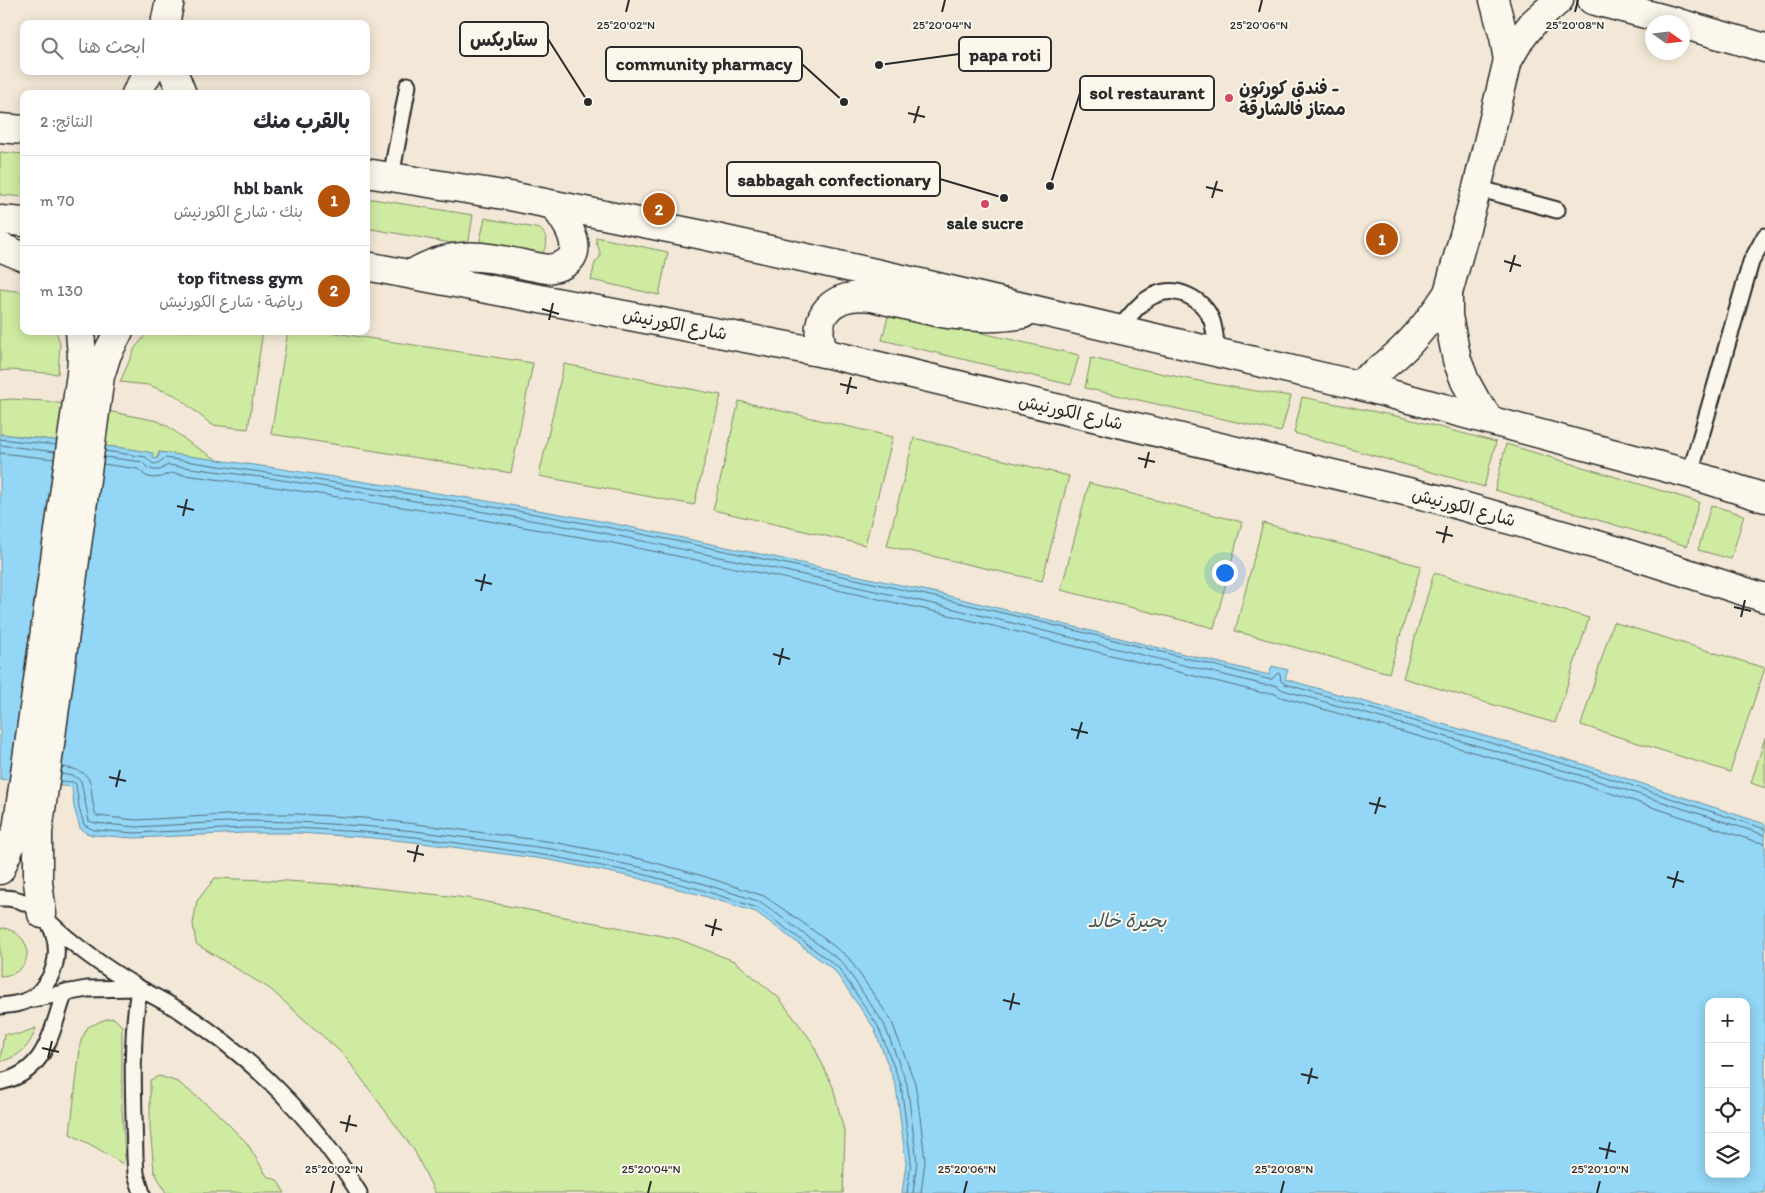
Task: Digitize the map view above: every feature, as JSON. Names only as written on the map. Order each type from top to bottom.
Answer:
[{"type":"main road","points":[[1494,0],[1508,60]]},
{"type":"main road","points":[[1489,420],[1469,388],[1457,360],[1450,331],[1448,293],[1477,188],[1508,60],[1519,41],[1533,23],[1559,0]]},
{"type":"main road","points":[[1592,0],[1633,4],[1659,15]]},
{"type":"main road","points":[[1690,26],[1765,48]]},
{"type":"main road","points":[[138,90],[147,75]]},
{"type":"main road","points":[[175,75],[180,90]]},
{"type":"main road","points":[[0,128],[20,130]]},
{"type":"main road","points":[[378,175],[510,196],[800,256],[1217,352],[1489,420],[1690,474],[1765,498]]},
{"type":"main road","points":[[412,274],[426,265],[458,256],[475,256],[547,268],[558,267],[568,261],[574,252],[575,242],[566,220],[553,205]]},
{"type":"main road","points":[[0,220],[20,222]]},
{"type":"main road","points":[[0,247],[20,255]]},
{"type":"main road","name":"شارع الكورنيش","points":[[370,267],[824,353],[1438,499],[1624,553],[1765,598]]},
{"type":"main road","points":[[1357,386],[1399,355],[1418,336],[1448,293]]},
{"type":"main road","points":[[824,353],[818,330],[822,319],[828,309],[837,301],[848,297],[872,297],[955,316],[985,318],[1039,311]]},
{"type":"main road","points":[[45,917],[27,831],[88,395],[80,335]]},
{"type":"main road","points":[[88,395],[100,376],[107,354],[117,335]]},
{"type":"main road","points":[[0,870],[27,831]]},
{"type":"lane","points":[[378,175],[408,84]]},
{"type":"lane","points":[[1477,188],[1558,210]]},
{"type":"lane","points":[[1690,474],[1751,262],[1765,236]]},
{"type":"lane","points":[[1118,330],[1133,312],[1155,295],[1169,292],[1183,293],[1195,299],[1205,308],[1212,321],[1217,352]]},
{"type":"lane","points":[[0,898],[22,900],[34,907],[68,940],[91,957],[218,1036],[254,1065],[288,1098],[318,1133],[359,1193]]},
{"type":"lane","points":[[31,999],[44,987],[49,979],[57,954],[55,936],[45,917]]},
{"type":"lane","points":[[0,1006],[14,1005],[31,999],[65,992],[140,988]]},
{"type":"lane","points":[[140,988],[134,1020],[133,1053],[136,1174],[142,1193]]},
{"type":"lane","points":[[0,1082],[10,1080],[25,1072],[38,1061],[47,1046],[65,992]]},
{"type":"green space","points":[[0,152],[20,154],[20,197],[0,195]]},
{"type":"green space","points":[[370,199],[473,215],[468,246],[370,229]]},
{"type":"green space","points":[[485,218],[540,229],[547,243],[545,250],[539,255],[479,245]]},
{"type":"green space","points":[[596,237],[668,252],[659,295],[591,280],[595,263],[600,257]]},
{"type":"green space","points":[[0,289],[20,292],[20,335],[57,335],[60,343],[58,374],[10,370],[0,371]]},
{"type":"green space","points":[[889,312],[1079,355],[1071,385],[882,340]]},
{"type":"green space","points":[[146,335],[262,335],[248,429],[212,425],[175,395],[148,385],[120,382],[135,348]]},
{"type":"green space","points":[[287,335],[348,335],[533,363],[511,473],[271,434]]},
{"type":"green space","points":[[1091,358],[1190,379],[1291,396],[1281,432],[1085,388]]},
{"type":"green space","points":[[564,364],[721,395],[694,505],[539,476]]},
{"type":"green space","points":[[1302,397],[1401,417],[1496,442],[1484,487],[1294,433]]},
{"type":"green space","points":[[0,400],[45,401],[158,421],[221,462],[159,452],[156,459],[153,458],[152,453],[131,449],[0,434]]},
{"type":"green space","points":[[739,401],[893,437],[865,545],[713,510]]},
{"type":"green space","points":[[914,438],[1069,476],[1042,581],[887,546]]},
{"type":"green space","points":[[1506,444],[1699,502],[1687,546],[1495,490]]},
{"type":"green space","points":[[1089,483],[1242,522],[1214,628],[1061,590]]},
{"type":"green space","points":[[1711,505],[1744,515],[1731,559],[1698,550]]},
{"type":"green space","points":[[1263,523],[1421,566],[1389,673],[1235,631]]},
{"type":"green space","points":[[1434,573],[1589,618],[1555,723],[1403,678]]},
{"type":"green space","points":[[1613,622],[1765,668],[1730,772],[1581,725]]},
{"type":"green space","points":[[1765,738],[1765,788],[1751,783]]},
{"type":"green space","points":[[215,878],[358,886],[467,898],[678,939],[734,961],[778,997],[811,1040],[833,1087],[845,1135],[843,1193],[435,1193],[414,1150],[344,1055],[270,989],[196,944],[193,924],[197,901]]},
{"type":"green space","points":[[3,928],[14,932],[22,938],[27,954],[25,962],[20,969],[11,974],[0,976],[0,929]]},
{"type":"green space","points":[[114,1018],[122,1026],[122,1109],[125,1155],[123,1164],[70,1134],[81,1040],[88,1027],[106,1019]]},
{"type":"green space","points":[[36,1028],[23,1050],[13,1057],[0,1062],[4,1034],[19,1034]]},
{"type":"green space","points":[[159,1076],[178,1082],[214,1110],[247,1143],[267,1176],[277,1180],[285,1193],[166,1193],[154,1171],[150,1128],[150,1080]]},
{"type":"water","name":"بحيرة خالد","points":[[0,434],[131,449],[153,453],[153,458],[156,459],[159,456],[159,452],[276,468],[475,499],[606,522],[941,594],[1269,675],[1272,666],[1288,670],[1285,679],[1579,763],[1765,824],[1765,1193],[902,1193],[906,1163],[896,1086],[874,1028],[834,970],[756,912],[637,878],[550,860],[414,842],[297,833],[245,833],[135,838],[93,835],[86,833],[80,828],[74,807],[72,787],[0,779]]},
{"type":"place","name":"papa roti","points":[[879,65]]},
{"type":"place","name":"فندق كورثون - ممتاز فالشارقة","points":[[1229,98]]},
{"type":"place","name":"ستاربكس","points":[[588,102]]},
{"type":"place","name":"community pharmacy","points":[[844,102]]},
{"type":"place","name":"sol restaurant","points":[[1050,186]]},
{"type":"place","name":"sabbagah confectionary","points":[[1004,198]]},
{"type":"place","name":"sale sucre","points":[[985,204]]},
{"type":"place","name":"top fitness gym","points":[[659,209]]},
{"type":"place","name":"hbl bank","points":[[1382,239]]}]
